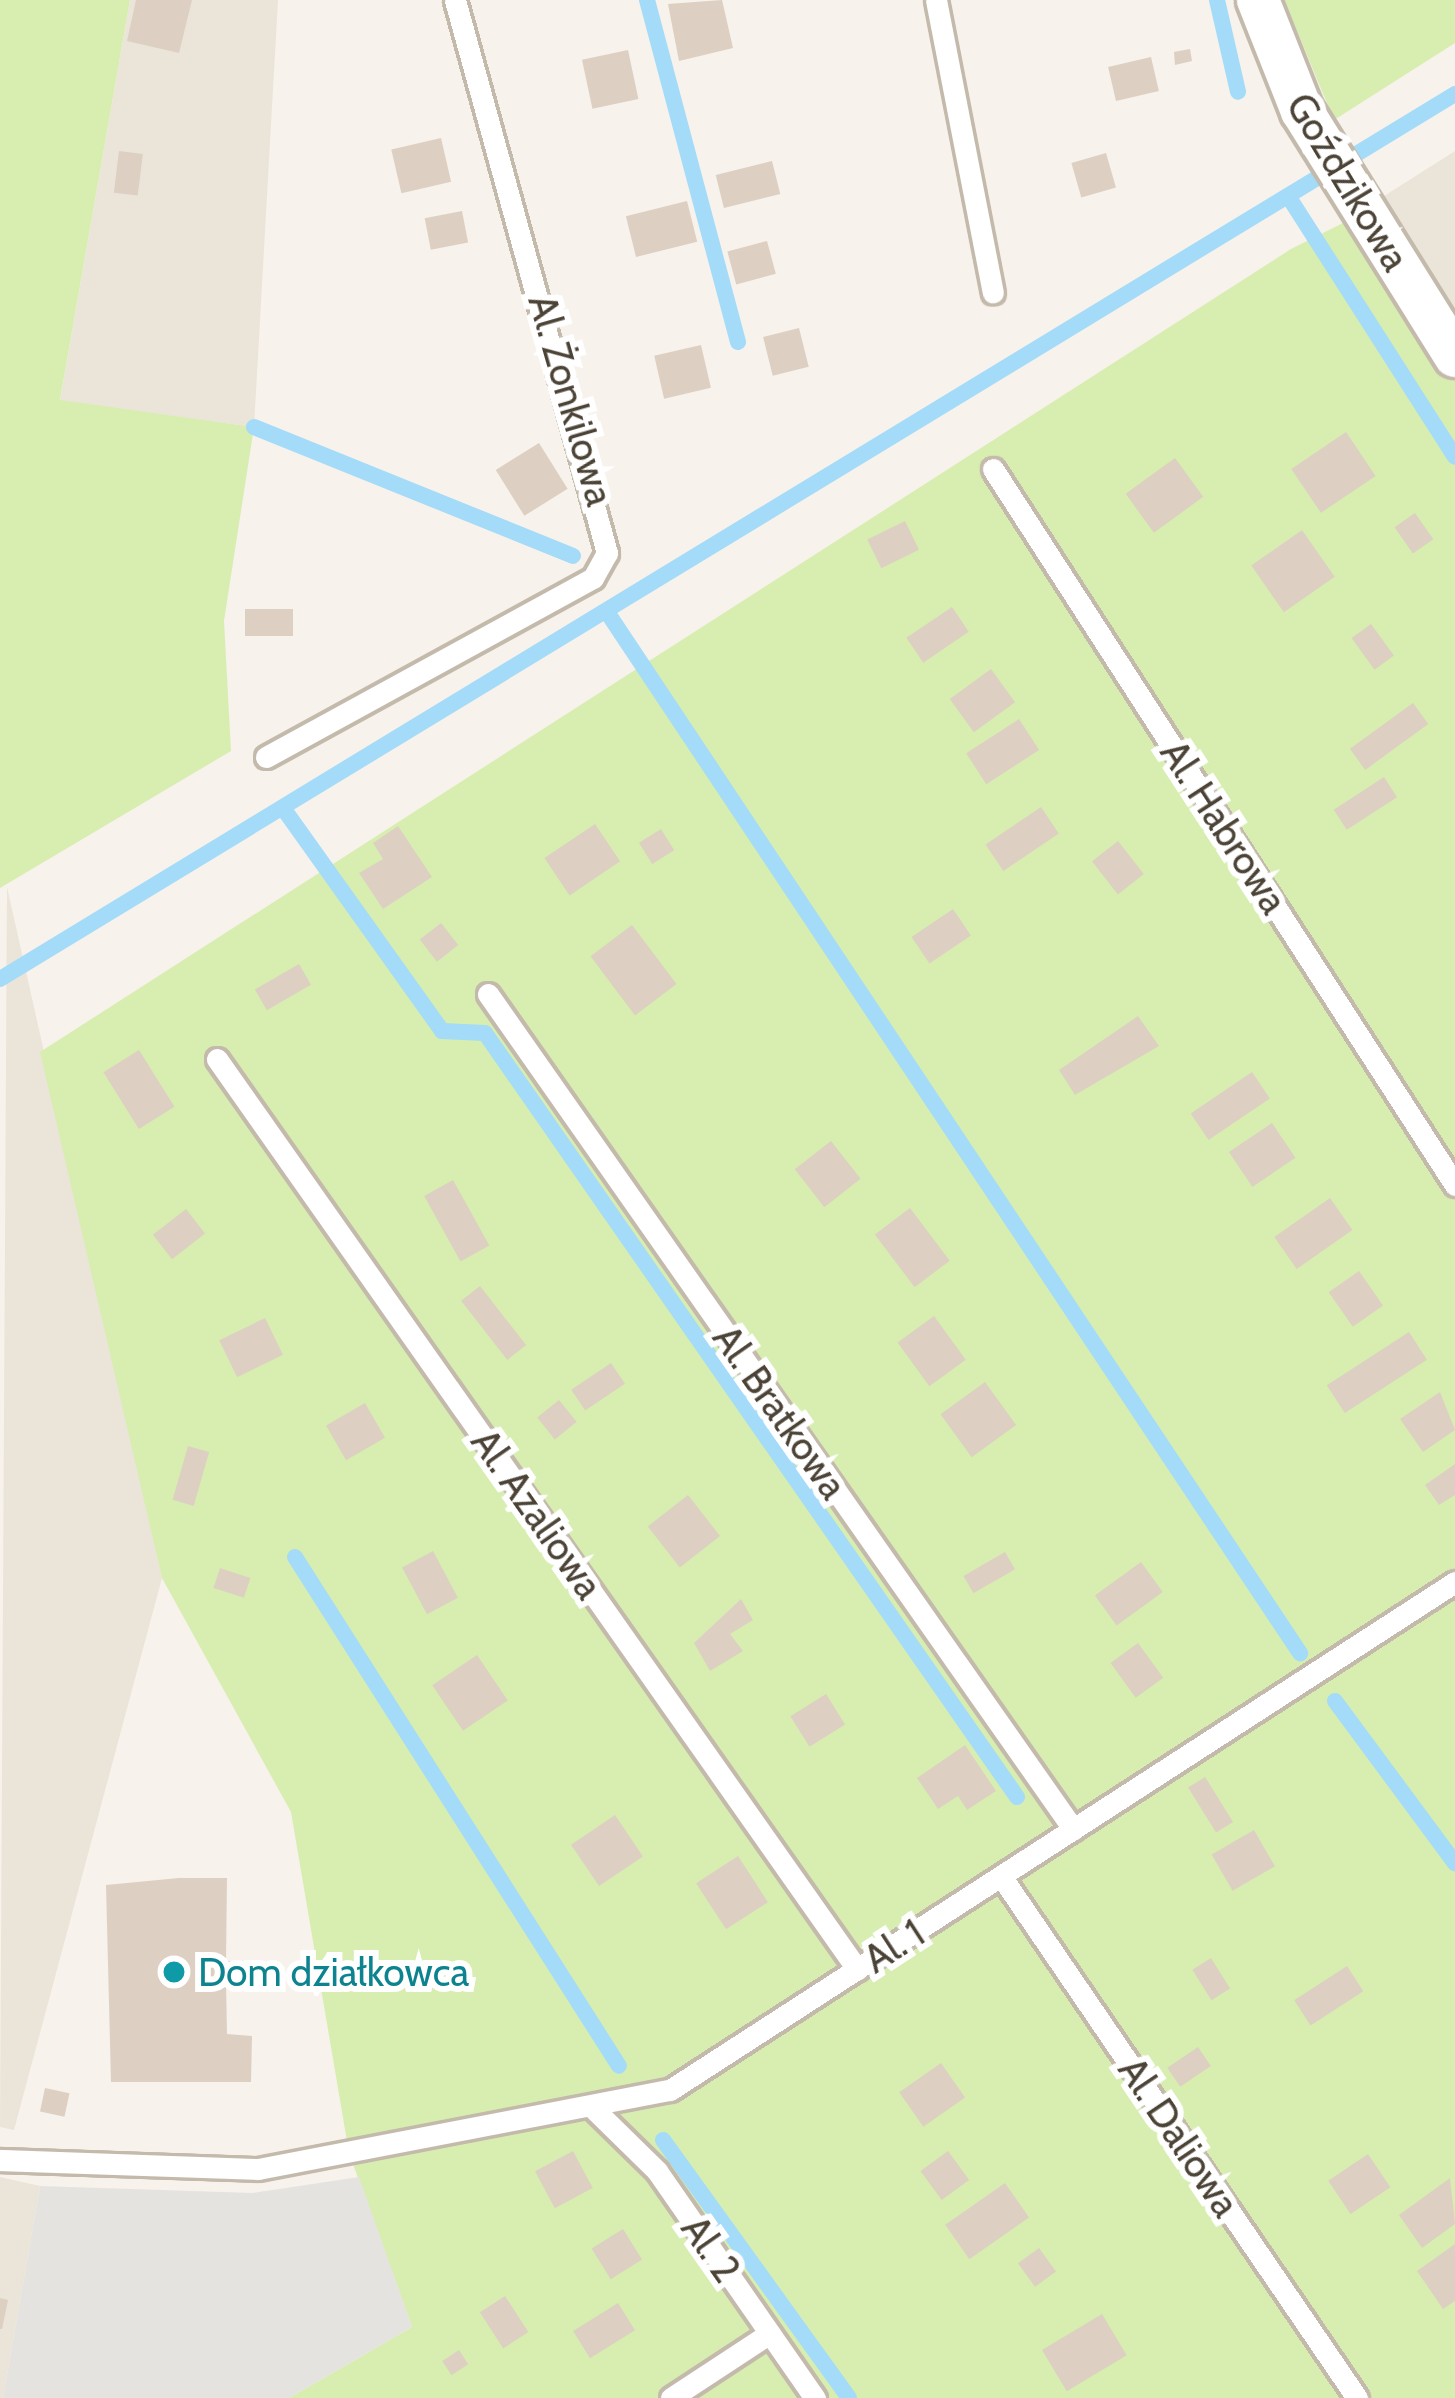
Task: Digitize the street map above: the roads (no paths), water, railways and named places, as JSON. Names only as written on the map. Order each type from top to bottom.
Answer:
[{"type":"street","name":"Goździkowa","points":[[1258,0],[1322,146],[1455,356]]},
{"type":"lane","name":"Al. Żonkilowa","points":[[266,757],[592,578],[607,553],[455,0]]},
{"type":"lane","points":[[936,0],[993,293]]},
{"type":"lane","name":"Al. Habrowa","points":[[993,469],[1455,1185]]},
{"type":"lane","name":"Al. Bratkowa","points":[[488,994],[1072,1829]]},
{"type":"lane","name":"Al. Azaliowa","points":[[217,1059],[857,1969]]},
{"type":"lane","name":"Al. 1","points":[[0,2160],[276,2166],[595,2110],[670,2090],[1455,1582]]},
{"type":"lane","name":"Al. Daliowa","points":[[1001,1876],[1358,2398]]},
{"type":"lane","name":"Al. 2","points":[[595,2110],[657,2171],[815,2398]]},
{"type":"lane","points":[[671,2398],[770,2333]]},
{"type":"waterway","points":[[647,0],[738,342]]},
{"type":"waterway","points":[[1217,0],[1238,92]]},
{"type":"waterway","points":[[0,979],[1455,94]]},
{"type":"waterway","points":[[1290,199],[1455,457]]},
{"type":"waterway","points":[[254,427],[573,556]]},
{"type":"waterway","points":[[607,612],[1300,1653]]},
{"type":"waterway","points":[[283,808],[442,1031],[485,1033],[1017,1797]]},
{"type":"waterway","points":[[295,1557],[619,2066]]},
{"type":"waterway","points":[[1335,1701],[1455,1863]]},
{"type":"waterway","points":[[663,2140],[849,2398]]},
{"type":"place","name":"Dom działkowca","points":[[174,1972]]}]
